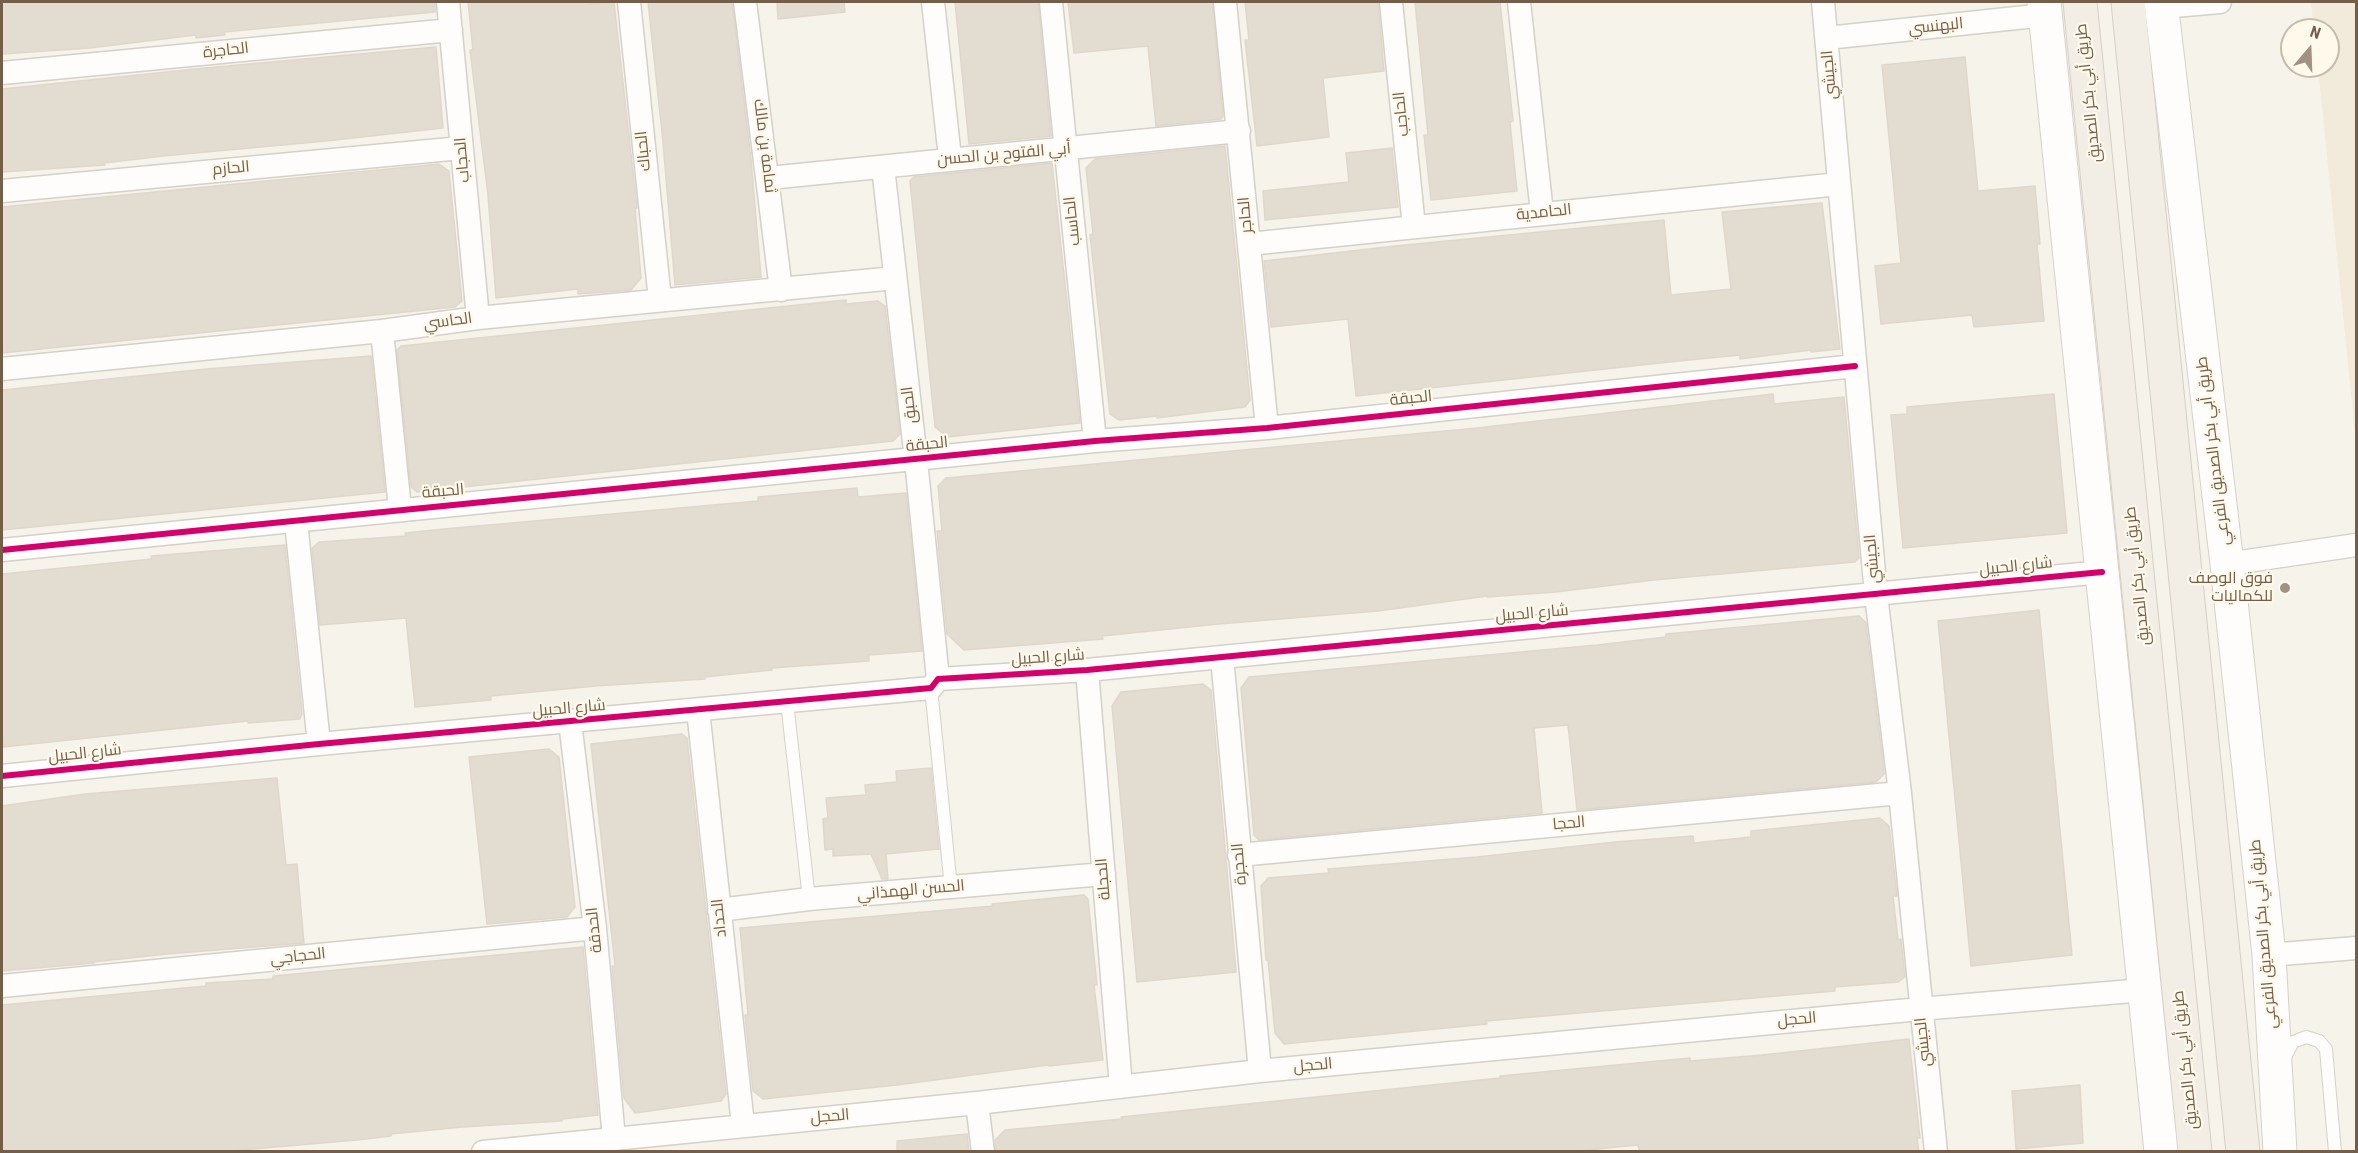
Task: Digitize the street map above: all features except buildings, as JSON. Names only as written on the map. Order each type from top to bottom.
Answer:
[{"type":"main road","name":"طريق أبي بكر الصديق","points":[[2080,2],[2195,1152]]},
{"type":"main road","points":[[2128,2],[2243,1152]]},
{"type":"street","name":"الحجاب","points":[[448,2],[478,318]]},
{"type":"street","name":"الحباك","points":[[629,2],[660,300]]},
{"type":"street","name":"ثمامة بن مالك","points":[[745,2],[769,178],[781,290]]},
{"type":"street","points":[[933,2],[950,158]]},
{"type":"street","name":"الحاسب","points":[[1051,2],[1095,441]]},
{"type":"street","name":"الحاجر","points":[[1225,2],[1267,428]]},
{"type":"street","name":"الحاجب","points":[[1391,2],[1414,227]]},
{"type":"street","points":[[1519,2],[1542,213]]},
{"type":"street","name":"الجيشي","points":[[1822,2],[1876,595],[1900,793],[1936,1152]]},
{"type":"street","points":[[2162,4],[2220,2]]},
{"type":"street","name":"طريق أبي بكر الصديق الفرعي","points":[[2162,4],[2227,564],[2269,955],[2280,1152]]},
{"type":"street","points":[[2045,8],[2161,1152]]},
{"type":"street","name":"البهنسي","points":[[1827,38],[2045,8]]},
{"type":"street","name":"الحاجرة","points":[[2,73],[451,30]]},
{"type":"street","name":"أبي الفتوح بن الحسن","points":[[769,178],[950,158],[1066,149],[1239,131]]},
{"type":"street","name":"الحازم","points":[[2,191],[461,148]]},
{"type":"street","name":"الحبق","points":[[884,167],[916,460],[935,683]]},
{"type":"street","name":"الحامدية","points":[[1249,244],[1839,184]]},
{"type":"street","name":"الحاسي","points":[[2,369],[382,331],[478,318],[895,278]]},
{"type":"street","points":[[382,331],[400,509]]},
{"type":"street","name":"الحبقة","points":[[2,550],[1095,441],[1267,428],[1855,366]]},
{"type":"street","points":[[296,522],[319,744]]},
{"type":"street","points":[[2227,564],[2356,545]]},
{"type":"street","name":"شارع الحبيل","points":[[2,776],[319,744],[787,702],[935,683],[2102,572]]},
{"type":"street","name":"الحجرة","points":[[1222,657],[1260,1071]]},
{"type":"street","name":"الحجلة","points":[[1087,670],[1121,1088]]},
{"type":"street","name":"الحداد","points":[[698,710],[743,1125]]},
{"type":"street","name":"الحدقة","points":[[570,722],[595,928],[614,1139]]},
{"type":"street","name":"الحجا","points":[[1239,855],[1900,793]]},
{"type":"street","name":"الحسن الهمذاني","points":[[719,910],[809,899],[1104,874]]},
{"type":"street","name":"الحجاجي","points":[[2,986],[595,928]]},
{"type":"street","points":[[2269,955],[2356,948]]},
{"type":"street","name":"الحجل","points":[[483,1152],[1121,1088],[1260,1071],[1920,1008],[2144,990]]},
{"type":"street","points":[[977,1103],[983,1152]]},
{"type":"lane","points":[[935,683],[951,888]]},
{"type":"lane","points":[[787,702],[809,899]]},
{"type":"lane","points":[[2276,1075],[2293,1042],[2306,1037],[2319,1041],[2326,1049],[2335,1152]]},
{"type":"shaded area","points":[[2311,2],[2356,2],[2356,443],[2319,78],[2340,78],[2340,18],[2313,18]]},
{"type":"cycle path","points":[[2,550],[1095,441],[1267,428],[1855,366]]},
{"type":"cycle path","points":[[2,776],[319,744],[931,688],[938,679],[1087,670],[2102,572]]},
{"type":"place","name":"فوق الوصف للكماليات","points":[[2285,588]]}]
